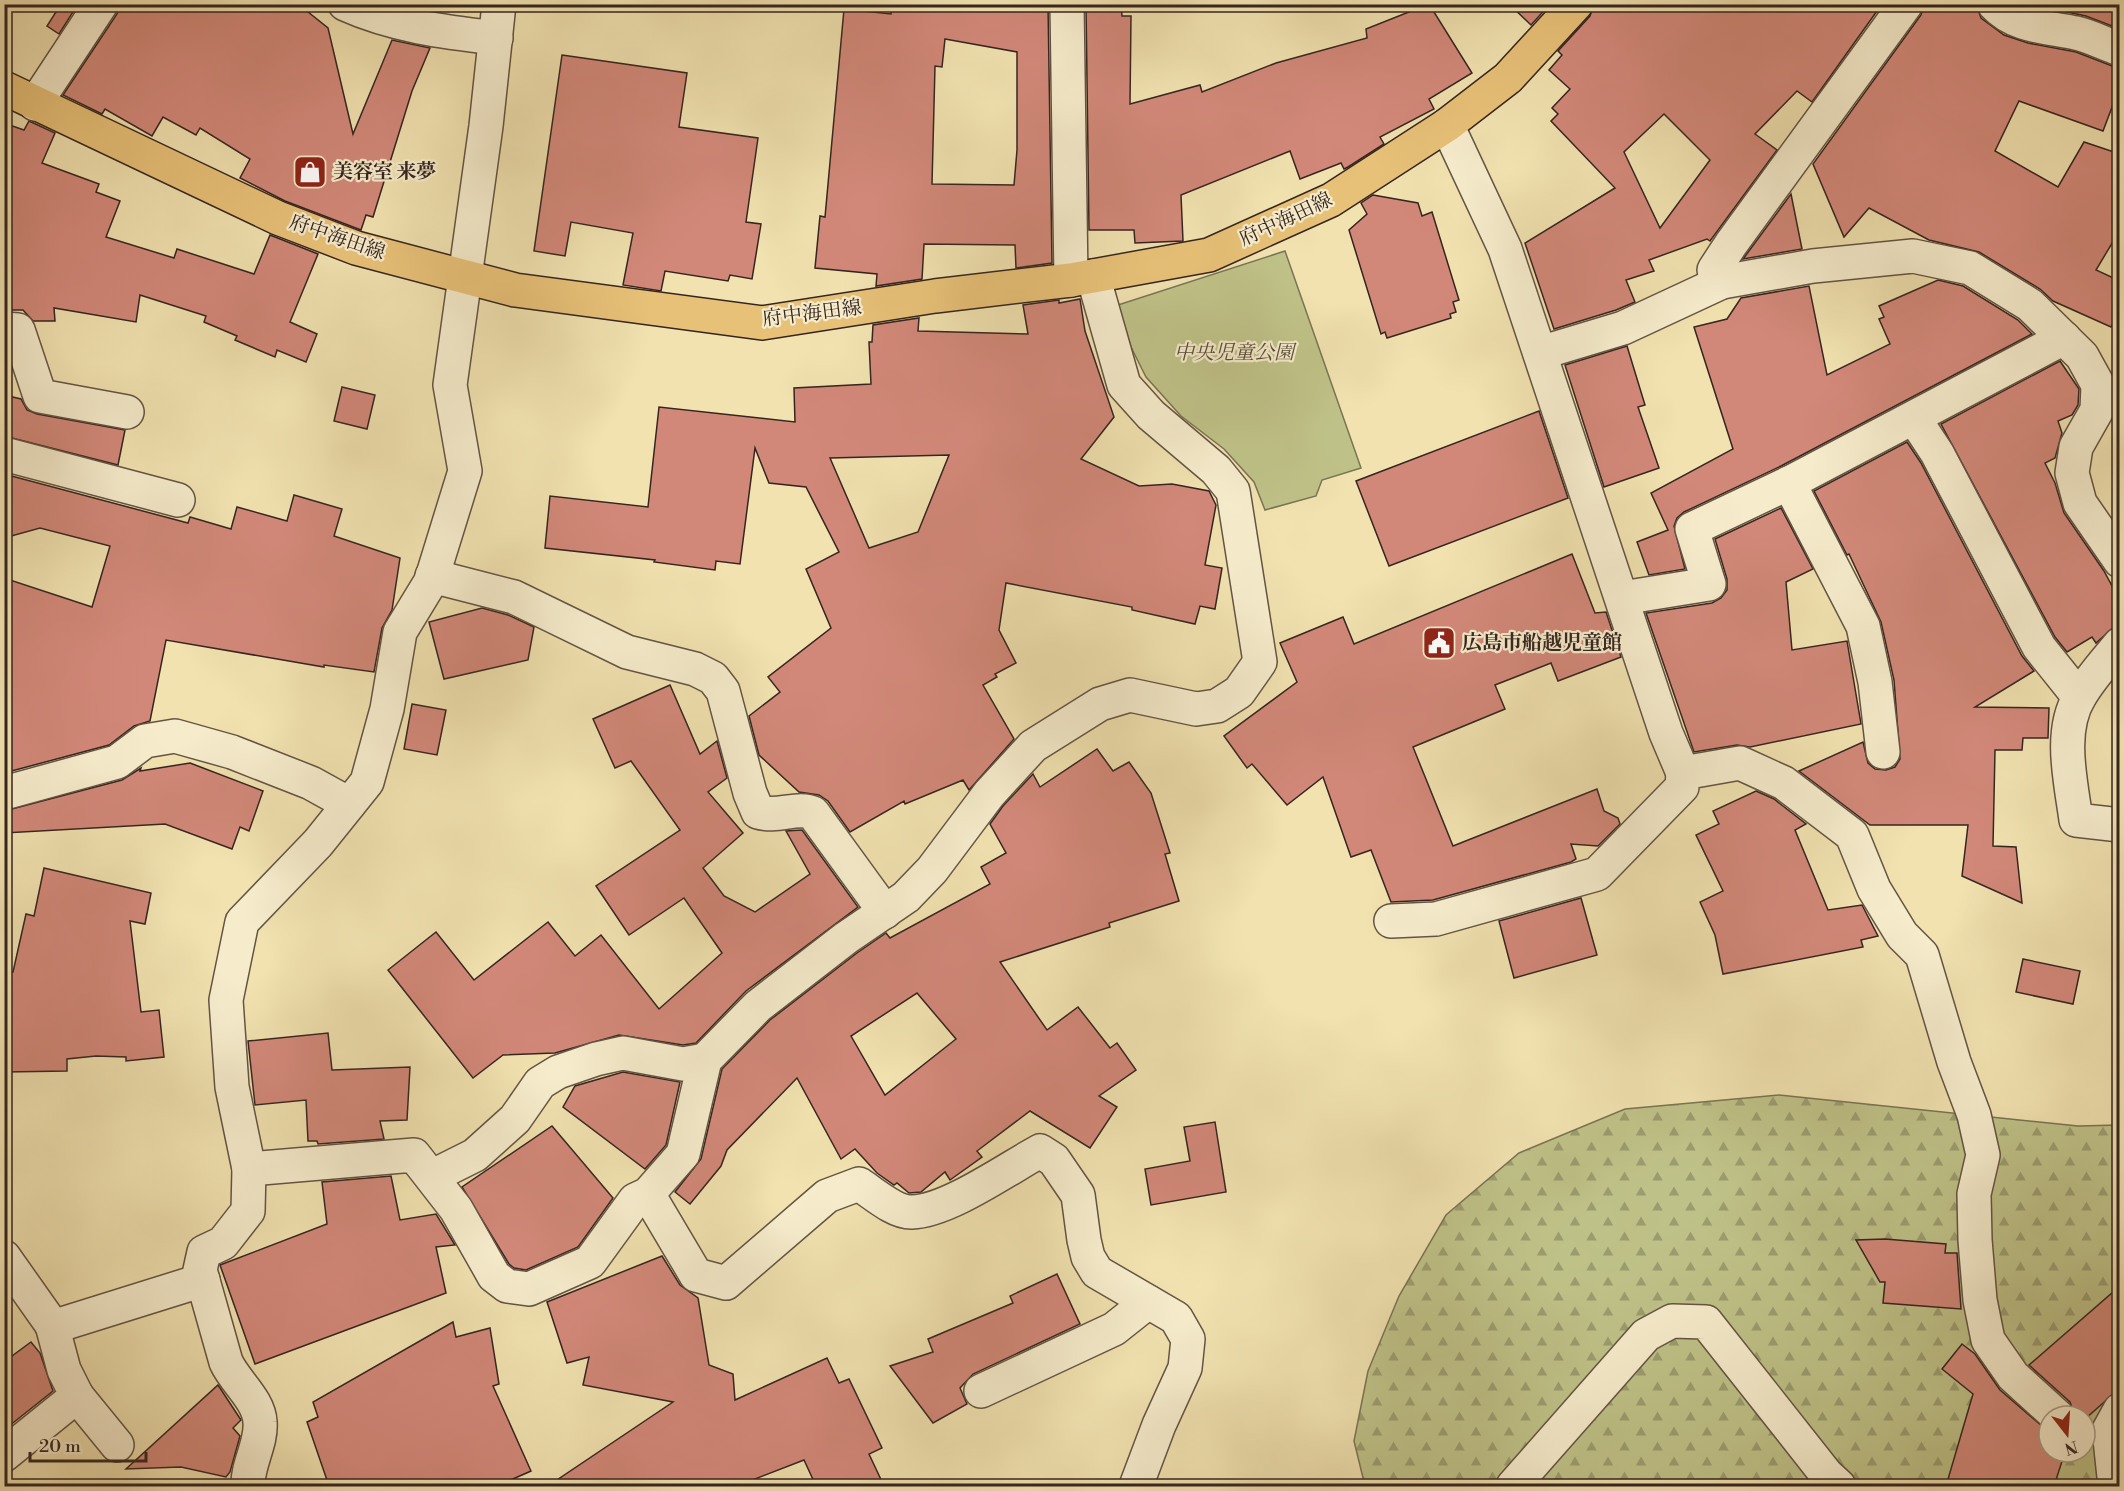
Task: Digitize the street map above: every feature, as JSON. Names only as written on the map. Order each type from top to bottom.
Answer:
[{"type":"main road","name":"府中海田線","points":[[4,88],[278,218],[356,248],[515,290],[762,323],[935,296],[1082,278],[1209,255],[1331,200],[1447,125],[1508,78],[1576,4]]},
{"type":"street","points":[[35,104],[101,4]]},
{"type":"street","points":[[345,4],[377,19],[437,31],[496,38]]},
{"type":"street","points":[[248,1486],[260,1422],[253,1401],[232,1375],[226,1362],[200,1270],[204,1252],[223,1243],[248,1211],[249,1169],[232,1087],[226,1000],[242,922],[318,843],[367,782],[387,709],[400,632],[432,576],[465,471],[450,385],[499,4]]},
{"type":"street","points":[[249,1169],[414,1155],[433,1176],[456,1209],[494,1276],[507,1286],[529,1289],[590,1262],[635,1200],[648,1194],[684,1154],[705,1060],[758,1006],[846,938],[906,897],[932,870],[989,794],[1033,746],[1100,704],[1130,695],[1196,709],[1217,706],[1239,692],[1260,662],[1233,491],[1216,470],[1151,415],[1124,385],[1082,278],[1067,4]]},
{"type":"street","points":[[1722,282],[1714,270],[1731,244],[1906,4]]},
{"type":"street","points":[[1994,4],[2005,16],[2045,28],[2077,33],[2120,49]]},
{"type":"street","points":[[1391,921],[1436,920],[1597,874],[1682,787],[1683,773],[1666,733],[1505,249],[1447,125]]},
{"type":"street","points":[[1540,352],[1623,328],[1722,282],[1813,266],[1913,256],[1970,268],[2030,305],[2082,356],[2098,385],[2097,410],[2076,447],[2072,473],[2080,503],[2120,561]]},
{"type":"street","points":[[4,329],[18,330],[40,396],[127,412]]},
{"type":"street","points":[[1622,598],[1709,584],[1692,530],[1789,483],[2064,338]]},
{"type":"street","points":[[1914,418],[1937,453],[2039,647],[2079,697]]},
{"type":"street","points":[[4,454],[178,500]]},
{"type":"street","points":[[1789,483],[1863,626],[1875,682],[1883,752]]},
{"type":"street","points":[[432,576],[514,597],[627,652],[695,669],[713,678],[723,691],[750,793],[758,812],[770,816],[807,810],[813,813],[885,912]]},
{"type":"street","points":[[2120,644],[2079,697],[2070,722],[2069,773],[2076,820],[2120,825]]},
{"type":"street","points":[[4,793],[117,762],[145,741],[175,735],[232,752],[311,783],[349,804]]},
{"type":"street","points":[[1683,773],[1740,763],[1784,783],[1852,835],[1874,889],[1902,935],[1922,955],[1954,1062],[1974,1115],[1983,1155],[1974,1194],[1975,1240],[1980,1300],[1988,1340],[2013,1376],[2044,1404]]},
{"type":"street","points":[[433,1176],[475,1155],[515,1119],[540,1083],[558,1072],[596,1059],[623,1053],[683,1064],[705,1060]]},
{"type":"street","points":[[648,1194],[696,1275],[726,1283],[827,1196],[860,1184],[900,1210],[911,1213],[948,1203],[1040,1151],[1054,1160],[1078,1195],[1088,1257],[1097,1272],[1176,1318],[1188,1339],[1185,1368],[1159,1425],[1136,1486]]},
{"type":"street","points":[[4,1257],[52,1324],[64,1370],[77,1396],[117,1445]]},
{"type":"street","points":[[52,1324],[59,1325],[115,1309],[203,1280]]},
{"type":"street","points":[[981,1391],[1114,1329],[1148,1302]]},
{"type":"street","points":[[1513,1486],[1646,1335],[1672,1321],[1706,1322],[1826,1474],[1839,1486]]},
{"type":"street","points":[[4,1455],[77,1396]]},
{"type":"street","points":[[2105,1423],[2115,1486]]},
{"type":"green space","name":"中央児童公園","points":[[1285,251],[1361,468],[1322,480],[1316,496],[1265,510],[1254,482],[1224,449],[1181,416],[1146,377],[1131,347],[1118,305]]},
{"type":"green space","points":[[1779,1095],[2078,1126],[2119,1125],[2119,1486],[1365,1486],[1354,1441],[1368,1371],[1399,1296],[1446,1215],[1519,1153],[1625,1109]]},
{"type":"building","points":[[61,4],[78,4],[59,34],[47,26]]},
{"type":"building","points":[[120,4],[298,4],[328,28],[353,134],[392,40],[430,48],[412,91],[373,217],[366,215],[361,230],[285,201],[240,178],[250,159],[200,128],[196,135],[163,117],[152,136],[105,109],[102,114],[63,95],[117,14]]},
{"type":"building","points":[[892,4],[1048,4],[1052,263],[1016,268],[1015,245],[924,244],[922,279],[876,286],[877,274],[815,268],[820,216],[825,217],[844,9],[891,14]],"holes":[[[945,39],[1017,52],[1017,150],[1014,185],[932,184],[935,66],[942,67]]]},
{"type":"building","points":[[1086,4],[1121,4],[1122,16],[1131,16],[1130,104],[1200,85],[1202,92],[1276,63],[1367,38],[1366,29],[1429,4],[1472,73],[1429,99],[1434,109],[1380,137],[1384,144],[1348,167],[1344,169],[1341,163],[1300,179],[1290,151],[1181,195],[1183,241],[1135,243],[1134,230],[1089,230]]},
{"type":"building","points":[[1509,4],[1550,4],[1531,25]]},
{"type":"building","points":[[1594,4],[1882,4],[1812,102],[1797,91],[1755,134],[1777,150],[1710,241],[1707,239],[1649,260],[1654,271],[1626,280],[1635,302],[1554,329],[1525,243],[1615,188],[1551,121],[1558,114],[1552,108],[1570,89],[1549,70],[1562,55],[1558,51],[1590,16]],"holes":[[[1664,114],[1710,160],[1660,228],[1624,152]]]},
{"type":"building","points":[[1924,4],[1976,4],[1981,18],[2004,35],[2028,43],[2076,52],[2120,69],[2120,86],[2103,131],[2019,101],[1995,151],[2058,187],[2084,142],[2120,154],[2120,230],[2096,270],[2120,281],[2120,309],[2111,327],[2053,301],[2040,289],[1979,252],[1929,240],[1869,208],[1844,237],[1813,164],[1921,15]]},
{"type":"building","points":[[2029,4],[2120,4],[2120,22],[2112,26],[2086,16]]},
{"type":"building","points":[[562,55],[687,73],[679,127],[758,138],[746,222],[761,224],[752,279],[730,275],[728,281],[665,271],[661,291],[623,285],[633,233],[571,222],[565,256],[534,251]]},
{"type":"building","points":[[29,121],[55,133],[42,163],[99,184],[96,192],[120,201],[106,237],[174,258],[177,249],[254,274],[270,235],[318,254],[290,322],[317,334],[306,362],[277,350],[275,357],[235,340],[237,336],[204,322],[206,316],[140,295],[136,322],[54,308],[55,321],[33,321],[23,310],[4,310],[4,123],[24,130]]},
{"type":"building","points":[[1791,194],[1802,249],[1743,259],[1746,255]]},
{"type":"building","points":[[1373,195],[1418,203],[1422,216],[1432,212],[1459,300],[1453,302],[1456,312],[1450,314],[1451,318],[1387,338],[1385,332],[1381,334],[1349,230],[1367,214],[1361,203]]},
{"type":"building","points":[[1938,280],[1963,286],[2018,320],[2032,334],[1781,466],[1684,512],[1677,518],[1674,526],[1685,569],[1649,575],[1637,542],[1668,530],[1651,493],[1733,449],[1694,327],[1727,319],[1741,298],[1809,286],[1827,375],[1890,344],[1879,319],[1884,317],[1879,306]]},
{"type":"building","points":[[1080,299],[1085,331],[1114,417],[1081,459],[1139,486],[1172,484],[1209,491],[1216,505],[1205,565],[1222,568],[1215,609],[1200,606],[1195,624],[1132,610],[1132,607],[1006,583],[999,630],[1016,663],[995,674],[997,677],[983,685],[1014,739],[969,790],[963,780],[905,804],[904,801],[850,832],[828,801],[819,795],[799,792],[759,755],[749,716],[780,692],[768,677],[831,628],[806,569],[839,552],[806,487],[769,483],[755,448],[740,564],[716,561],[715,570],[654,562],[655,560],[545,548],[550,496],[648,507],[659,407],[795,422],[794,388],[871,384],[869,342],[872,342],[873,325],[919,318],[918,331],[1028,334],[1023,305],[1059,300],[1059,303]],"holes":[[[949,455],[918,532],[869,548],[830,458]]]},
{"type":"building","points":[[1627,346],[1645,405],[1638,407],[1659,468],[1604,487],[1565,365]]},
{"type":"building","points":[[2060,361],[2079,389],[2078,405],[2072,415],[2058,421],[2062,433],[2055,458],[2045,463],[2055,483],[2064,513],[2104,571],[2120,601],[2115,626],[2096,643],[2092,637],[2067,652],[2055,637],[1941,424]]},
{"type":"building","points":[[342,387],[375,395],[367,429],[334,421]]},
{"type":"building","points":[[4,395],[21,399],[27,410],[37,414],[125,430],[118,465],[4,436]]},
{"type":"building","points":[[1539,411],[1568,498],[1389,566],[1356,481]]},
{"type":"building","points":[[1907,442],[1921,463],[2022,656],[2034,671],[1975,707],[2049,708],[2048,738],[2023,738],[2022,750],[1995,750],[1993,846],[2016,847],[2022,903],[1962,876],[1968,825],[1870,825],[1799,771],[1863,742],[1868,763],[1875,769],[1886,770],[1895,767],[1900,759],[1894,680],[1881,622],[1849,554],[1847,555],[1814,491]]},
{"type":"building","points":[[4,474],[188,523],[190,517],[231,529],[237,507],[287,521],[294,495],[342,509],[334,536],[400,558],[392,610],[382,628],[374,672],[324,665],[324,667],[166,640],[150,721],[134,726],[109,745],[4,773],[4,578],[92,607],[110,546],[40,528],[4,538]]},
{"type":"building","points":[[1781,508],[1813,569],[1786,582],[1792,650],[1847,641],[1861,724],[1750,747],[1737,745],[1694,752],[1646,613],[1712,603],[1721,598],[1727,590],[1727,579],[1715,539]]},
{"type":"building","points":[[1572,554],[1595,613],[1606,612],[1621,657],[1558,681],[1551,663],[1495,685],[1505,709],[1413,747],[1453,846],[1597,789],[1604,811],[1618,818],[1620,824],[1598,846],[1571,844],[1576,859],[1571,862],[1433,900],[1391,902],[1371,850],[1351,857],[1323,777],[1287,805],[1252,764],[1247,768],[1224,736],[1297,682],[1280,643],[1343,617],[1354,644]]},
{"type":"building","points":[[482,608],[508,615],[534,627],[528,660],[444,679],[429,622]]},
{"type":"building","points":[[670,685],[700,754],[717,741],[727,778],[708,792],[743,833],[703,868],[724,896],[755,912],[810,874],[786,831],[802,830],[858,907],[746,991],[696,1043],[683,1045],[619,1035],[555,1053],[503,1055],[473,1078],[388,970],[436,932],[474,980],[548,922],[575,956],[601,935],[659,1009],[722,953],[684,898],[629,935],[596,886],[680,830],[631,761],[615,768],[593,719]]},
{"type":"building","points":[[412,704],[446,710],[437,755],[404,749]]},
{"type":"building","points":[[1097,749],[1113,771],[1129,762],[1151,793],[1170,853],[1165,854],[1179,901],[1109,923],[1110,927],[1000,962],[1047,1030],[1078,1007],[1110,1048],[1117,1043],[1136,1070],[1099,1096],[1117,1107],[1090,1148],[1030,1111],[977,1151],[982,1157],[950,1180],[945,1172],[921,1192],[909,1193],[897,1183],[894,1185],[877,1173],[855,1149],[841,1159],[797,1078],[727,1150],[721,1166],[690,1204],[675,1192],[701,1159],[722,1069],[770,1020],[857,953],[886,933],[890,938],[990,884],[981,867],[1006,853],[990,824],[1003,806],[1033,774],[1040,787]],"holes":[[[917,993],[956,1039],[885,1095],[851,1036]]]},
{"type":"building","points":[[190,763],[263,791],[249,831],[240,827],[232,849],[165,824],[4,833],[4,811],[122,780],[141,768],[140,771]]},
{"type":"building","points":[[1756,791],[1774,799],[1806,824],[1795,830],[1828,910],[1862,905],[1878,936],[1861,940],[1863,947],[1723,974],[1715,935],[1700,902],[1723,891],[1696,835],[1719,824],[1713,811]]},
{"type":"building","points":[[44,868],[151,893],[145,924],[130,921],[141,1012],[159,1010],[164,1057],[126,1061],[126,1057],[96,1056],[67,1059],[67,1071],[4,1072],[4,973],[13,972],[26,914],[34,916]]},
{"type":"building","points":[[1581,898],[1597,955],[1514,978],[1499,921]]},
{"type":"building","points":[[2023,959],[2080,971],[2073,1004],[2016,992]]},
{"type":"building","points":[[328,1033],[332,1070],[410,1067],[407,1120],[380,1121],[384,1139],[318,1144],[317,1141],[308,1141],[306,1100],[255,1105],[248,1041]]},
{"type":"building","points":[[623,1072],[680,1082],[666,1145],[645,1169],[563,1107],[575,1086]]},
{"type":"building","points":[[1215,1122],[1226,1192],[1151,1205],[1145,1169],[1190,1161],[1184,1127]]},
{"type":"building","points":[[552,1126],[613,1198],[578,1247],[526,1270],[514,1268],[509,1264],[462,1187]]},
{"type":"building","points":[[391,1176],[400,1220],[436,1214],[455,1245],[436,1247],[446,1293],[255,1364],[220,1265],[327,1224],[322,1182]]},
{"type":"building","points":[[1885,1239],[1946,1244],[1945,1253],[1957,1253],[1961,1309],[1883,1303],[1885,1282],[1880,1282],[1856,1240]]},
{"type":"building","points":[[662,1256],[680,1285],[698,1298],[709,1365],[733,1374],[735,1400],[827,1358],[839,1383],[849,1379],[882,1448],[869,1454],[884,1486],[816,1486],[804,1460],[737,1486],[548,1486],[673,1402],[583,1385],[589,1357],[567,1363],[547,1302]]},
{"type":"building","points":[[1057,1274],[1080,1324],[973,1374],[960,1388],[967,1404],[933,1423],[890,1366],[933,1352],[928,1339],[1013,1303],[1010,1296]]},
{"type":"building","points":[[2120,1286],[2120,1388],[2097,1408],[2097,1404],[2071,1404],[2029,1365]]},
{"type":"building","points":[[453,1322],[456,1337],[490,1328],[499,1384],[493,1386],[531,1471],[497,1486],[329,1486],[307,1422],[318,1417],[313,1402]]},
{"type":"building","points":[[31,1342],[40,1353],[53,1391],[4,1430],[4,1362]]},
{"type":"building","points":[[1962,1344],[1975,1354],[2000,1390],[2037,1422],[2037,1464],[2061,1464],[2054,1486],[1946,1486],[1973,1394],[1942,1369]]},
{"type":"building","points":[[218,1385],[241,1420],[233,1428],[240,1436],[230,1472],[226,1477],[181,1467],[126,1469]]},
{"type":"place","name":"美容室 来夢","points":[[310,172]]},
{"type":"place","name":"広島市船越児童館","points":[[1439,643]]}]
